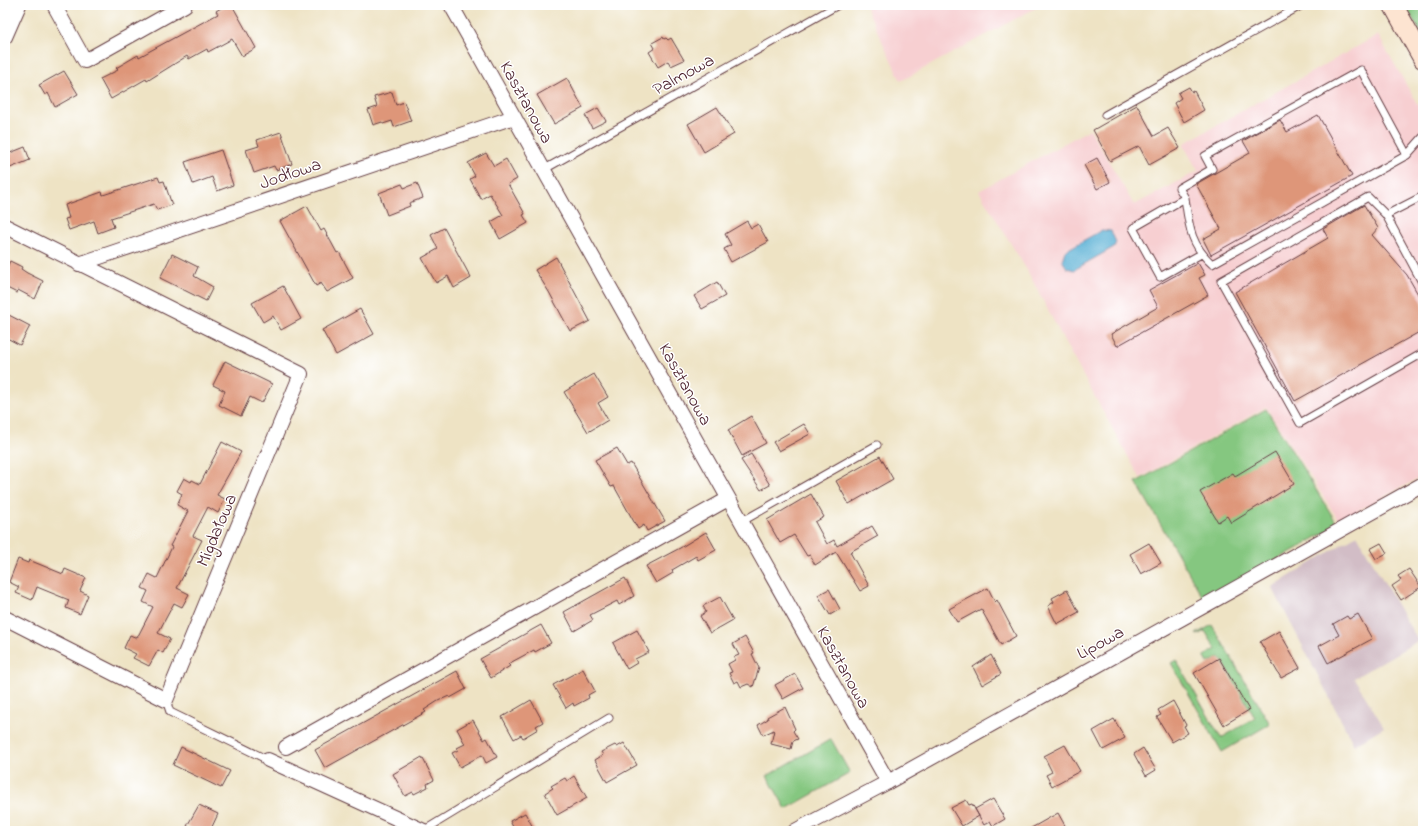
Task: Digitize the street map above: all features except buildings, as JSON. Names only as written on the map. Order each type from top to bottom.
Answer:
[{"type":"street","points":[[5,37],[19,5]]},
{"type":"street","points":[[54,5],[85,61],[185,5]]},
{"type":"street","name":"Kasztanowa","points":[[451,5],[888,782]]},
{"type":"street","points":[[1393,5],[1423,59]]},
{"type":"street","name":"Jodłowa","points":[[79,264],[514,117]]},
{"type":"street","points":[[5,226],[79,264]]},
{"type":"street","name":"Migdałowa","points":[[79,264],[301,374],[166,700]]},
{"type":"street","name":"Lipowa","points":[[803,829],[1423,484]]},
{"type":"street","points":[[286,746],[728,499]]},
{"type":"street","points":[[5,618],[166,700]]},
{"type":"street","points":[[268,760],[423,831]]},
{"type":"lane","name":"Palmowa","points":[[544,170],[838,5]]},
{"type":"lane","points":[[1105,115],[1302,5]]},
{"type":"lane","points":[[1407,154],[1361,70],[1205,156],[1212,169],[1179,188],[1185,198],[1191,233],[1201,254],[1212,264],[1407,154],[1423,137]]},
{"type":"lane","points":[[1386,216],[1423,196]]},
{"type":"lane","points":[[1423,284],[1386,216],[1368,197],[1221,281],[1300,423],[1423,353]]},
{"type":"lane","points":[[1185,198],[1133,228],[1160,277],[1201,254]]},
{"type":"lane","points":[[741,522],[877,445]]},
{"type":"lane","points":[[166,700],[170,712],[268,760]]},
{"type":"lane","points":[[423,831],[610,718]]},
{"type":"shaded area","points":[[865,5],[1041,5],[901,81]]},
{"type":"shaded area","points":[[1378,35],[1423,114],[1423,476],[1339,521],[1266,407],[1140,478],[1071,354],[1028,272],[979,191],[1090,129],[1134,205],[1198,171],[1183,144]]},
{"type":"shaded area","points":[[1357,535],[1418,641],[1354,678],[1384,727],[1354,745],[1272,587]]},
{"type":"green space","points":[[1405,5],[1423,5],[1423,37]]},
{"type":"green space","points":[[1266,409],[1338,525],[1205,601],[1136,482]]},
{"type":"green space","points":[[1212,625],[1270,724],[1222,752],[1171,663],[1176,660],[1221,738],[1255,718],[1220,657],[1208,663],[1204,656],[1216,649],[1205,631],[1197,635],[1196,634]]},
{"type":"green space","points":[[831,739],[850,773],[786,809],[767,776]]},
{"type":"water","points":[[1102,230],[1111,231],[1116,242],[1114,247],[1074,270],[1067,268],[1062,260],[1065,251]]}]
